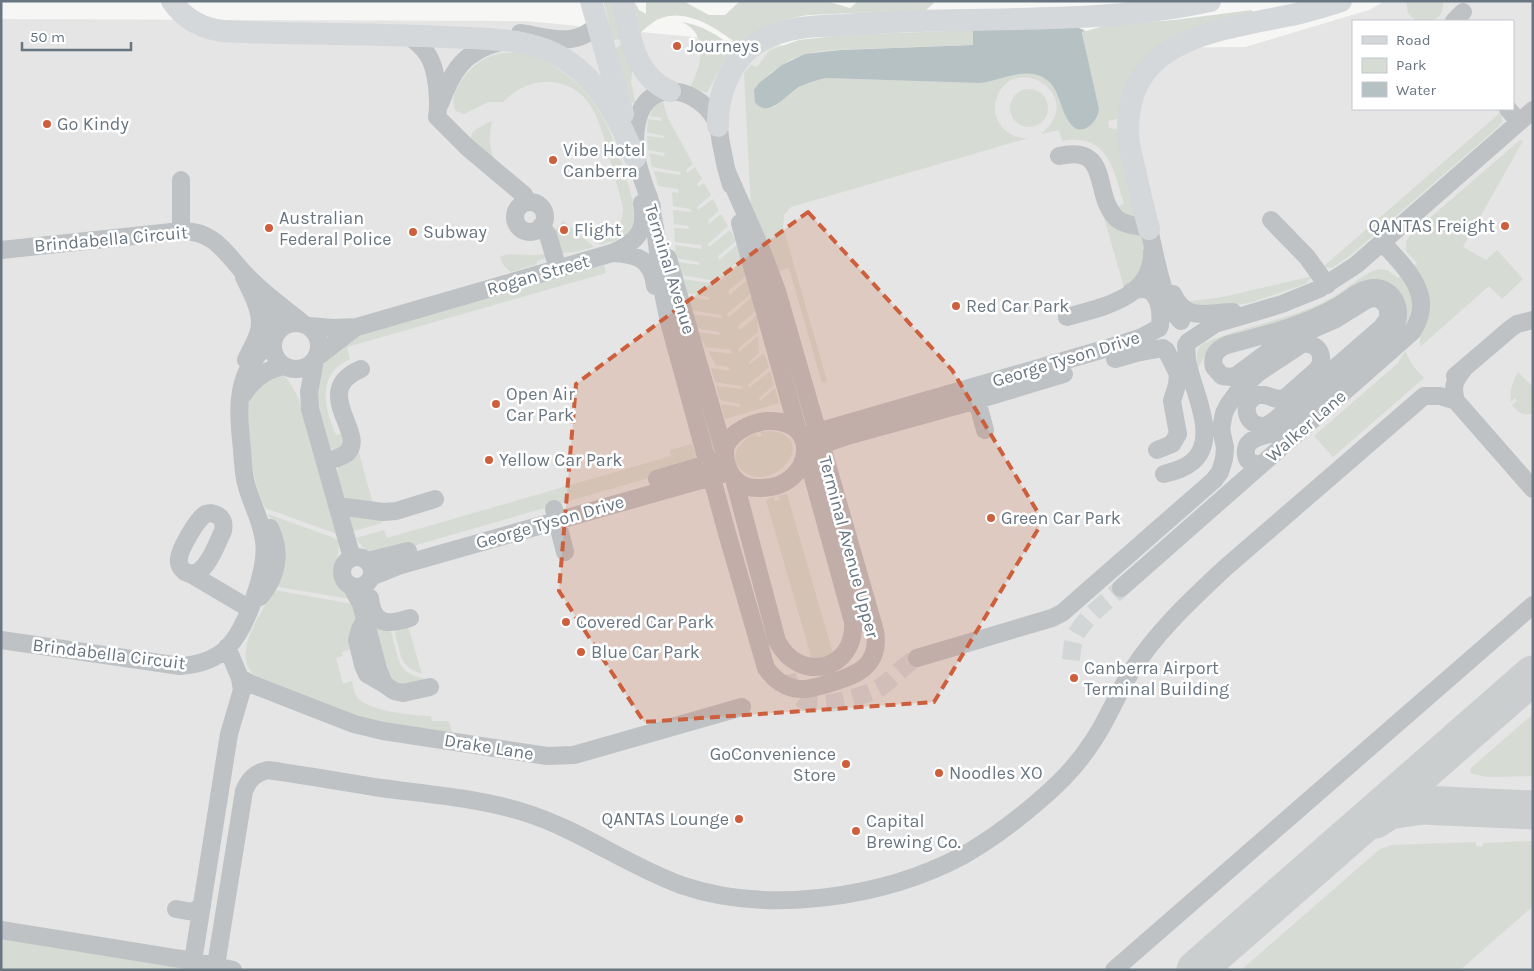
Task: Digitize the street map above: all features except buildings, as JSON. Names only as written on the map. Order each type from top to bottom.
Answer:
[{"type":"main road","points":[[172,1],[191,21],[205,28],[216,30],[407,34],[505,40],[540,47],[567,60],[596,87],[615,114],[635,158]]},
{"type":"main road","points":[[591,1],[635,158]]},
{"type":"main road","points":[[623,1],[630,39],[637,58],[652,80],[670,91]]},
{"type":"main road","points":[[718,126],[718,110],[721,96],[734,67],[749,49],[760,41],[788,30],[802,27],[890,22],[1097,16],[1175,9],[1210,1]]},
{"type":"main road","points":[[1150,234],[1128,136],[1128,118],[1132,94],[1144,72],[1166,52],[1190,39],[1229,28],[1289,16],[1340,1]]},
{"type":"street","points":[[437,90],[442,47],[452,32],[462,29],[519,33],[556,40],[568,40],[583,36],[598,24]]},
{"type":"street","points":[[407,34],[418,42],[432,60],[437,90],[438,117],[462,142],[524,195],[528,202]]},
{"type":"street","points":[[438,110],[449,80],[462,62],[480,48],[505,40]]},
{"type":"street","points":[[670,91],[699,100],[718,126],[728,174],[754,274],[852,615],[853,634],[849,647],[844,655],[826,666],[815,668],[799,665],[782,651]]},
{"type":"street","name":"Terminal Avenue","points":[[670,91],[654,94],[644,104],[637,122],[635,158],[649,197],[777,641],[782,651],[787,675]]},
{"type":"street","points":[[1165,349],[1176,352],[1215,324],[1258,312],[1298,298],[1327,285],[1356,265],[1382,242],[1513,115],[1533,110]]},
{"type":"street","points":[[1059,156],[1079,154],[1090,160],[1097,168],[1108,204],[1114,215],[1123,223],[1150,234],[1175,298],[1186,310],[1198,314],[1258,312]]},
{"type":"street","name":"Rogan Street","points":[[307,325],[333,328],[357,327],[612,253],[632,243],[639,235],[642,227],[643,211],[635,158]]},
{"type":"street","name":"Terminal Avenue Upper","points":[[671,329],[766,668],[777,680],[796,689],[809,689],[850,677],[866,667],[874,653],[876,637],[781,304],[767,261],[728,174]]},
{"type":"street","points":[[181,180],[181,231]]},
{"type":"street","points":[[649,197],[656,228],[664,298],[671,329]]},
{"type":"street","points":[[528,202],[537,204],[543,210],[545,219],[541,226],[534,231],[527,231],[521,228],[517,223],[517,210],[528,202]]},
{"type":"street","points":[[1271,220],[1307,257],[1327,285]]},
{"type":"street","points":[[541,226],[548,235],[558,269]]},
{"type":"street","name":"Brindabella Circuit","points":[[1,250],[181,231],[196,232],[209,237],[221,247],[252,282],[307,325]]},
{"type":"street","points":[[1067,317],[1108,306],[1119,301],[1140,286],[1149,273],[1152,263],[1150,234]]},
{"type":"street","points":[[1150,234],[1173,313],[1189,332],[1187,363],[1203,422],[1204,441],[1200,453],[1191,463],[1164,474]]},
{"type":"street","name":"Walker Lane","points":[[1121,588],[1405,340],[1419,318],[1421,308],[1418,288],[1412,276],[1382,242]]},
{"type":"street","points":[[612,253],[635,256],[648,265],[654,275],[658,305],[671,329]]},
{"type":"street","points":[[240,268],[258,308],[260,322],[258,335],[243,365],[240,380],[240,399]]},
{"type":"street","points":[[252,282],[273,316],[276,326],[275,354],[286,367],[310,410]]},
{"type":"street","points":[[916,658],[1052,618],[1062,613],[1214,480],[1220,472],[1224,459],[1225,447],[1221,429],[1226,409],[1236,393],[1251,379],[1302,344],[1313,345],[1317,348],[1322,356],[1318,369],[1287,397],[1276,399],[1262,395],[1254,397],[1249,401],[1246,409],[1248,418],[1254,424],[1266,426],[1382,328],[1388,319],[1388,308],[1380,299],[1368,299],[1334,320],[1289,339],[1264,354],[1234,376],[1222,376],[1214,367],[1213,356],[1218,350],[1227,345],[1288,328],[1314,318],[1337,307],[1364,290],[1374,288],[1388,293],[1395,300],[1399,312],[1395,328],[1280,429],[1272,434],[1259,436],[1252,440],[1246,448],[1247,457],[1252,463],[1261,465]]},
{"type":"street","points":[[1131,292],[1144,289],[1156,296],[1161,312],[1158,341],[1165,349],[1178,374],[1172,401],[1178,434],[1172,444],[1157,450]]},
{"type":"street","points":[[1159,327],[1170,320],[1215,324]]},
{"type":"street","points":[[1,930],[225,967],[244,791],[254,775],[268,770],[472,800],[525,812],[568,830],[657,876],[697,890],[735,897],[782,901],[831,897],[905,879],[930,870],[963,855],[1020,818],[1058,784],[1094,740],[1130,674],[1147,649],[1197,594],[1225,568],[1424,396],[1463,370],[1517,324],[1533,320]]},
{"type":"street","points":[[275,338],[280,329],[288,324],[297,323],[307,325],[316,334],[319,349],[309,392],[310,410],[338,506],[365,569],[373,612],[378,619],[390,623],[410,618]]},
{"type":"street","name":"Rogan Street","points":[[316,358],[357,327]]},
{"type":"street","name":"George Tyson Drive","points":[[975,394],[1134,341],[1159,327]]},
{"type":"street","name":"Brindabella Circuit","points":[[1,640],[180,666],[196,665],[212,658],[227,647],[238,633],[250,609],[270,582],[274,573],[277,556],[271,530],[254,506],[246,483],[239,422],[243,381],[259,353],[275,338]]},
{"type":"street","name":"George Tyson Drive","points":[[803,442],[975,394],[1126,355],[1165,349]]},
{"type":"street","points":[[240,399],[247,388],[270,369],[286,367],[303,368],[310,365],[316,358]]},
{"type":"street","points":[[325,462],[344,455],[351,446],[352,435],[342,413],[339,393],[346,378],[360,369]]},
{"type":"street","points":[[1463,370],[1454,382],[1453,391],[1456,402],[1533,489]]},
{"type":"street","points":[[975,394],[985,430]]},
{"type":"street","points":[[1424,396],[1440,396],[1456,402]]},
{"type":"street","points":[[778,421],[789,424],[803,442],[804,460],[798,471],[792,478],[779,485],[753,488],[738,483],[728,466],[727,444],[743,429],[755,423],[778,421]]},
{"type":"street","name":"George Tyson Drive","points":[[351,586],[364,586],[365,569],[393,568],[555,514],[728,466]]},
{"type":"street","points":[[338,506],[383,512],[410,507],[436,499]]},
{"type":"street","points":[[555,514],[565,552]]},
{"type":"street","points":[[365,569],[344,564],[342,574],[343,579],[351,586],[360,602],[384,684],[394,691],[403,693],[430,687]]},
{"type":"street","points":[[189,573],[250,609]]},
{"type":"street","points":[[1114,970],[1533,605]]},
{"type":"street","points":[[193,961],[230,729],[241,695],[240,678],[227,647]]},
{"type":"street","name":"Drake Lane","points":[[240,678],[339,718],[375,729],[547,756],[574,755],[742,707]]},
{"type":"street","points":[[199,925],[175,915],[193,912],[202,906]]},
{"type":"highlighted area","points":[[808,212],[952,370],[1043,521],[934,702],[644,722],[559,591],[576,384]]},
{"type":"shaded area","points":[[1385,1],[1533,1],[1533,970],[1,970],[1,19],[526,21],[924,59],[1125,48],[1245,47],[1369,10]]},
{"type":"green space","points":[[603,1],[616,1],[621,39],[613,40]]},
{"type":"green space","points":[[634,1],[639,10],[646,14],[646,2],[683,1],[709,15],[725,15],[740,1],[826,1],[850,8],[858,1],[936,1],[926,10],[798,17],[772,25],[736,43],[719,31],[690,17],[669,16],[659,19],[651,23],[640,33]]},
{"type":"green space","points":[[1406,1],[1443,1],[1441,13],[1432,20],[1415,20],[1408,13]]},
{"type":"green space","points":[[1252,10],[1253,16],[1184,34],[1119,120],[1108,121],[1109,128],[1119,128],[1140,221],[1125,217],[1117,207],[1124,204],[1117,179],[1106,156],[1099,148],[1090,142],[1077,140],[1062,141],[1059,130],[1041,134],[1054,119],[1057,105],[1052,92],[1042,83],[1029,78],[1016,78],[1004,85],[996,100],[995,108],[997,119],[1004,129],[1015,136],[1028,138],[791,207],[784,215],[783,227],[827,381],[822,383],[789,268],[779,271],[751,209],[744,73],[751,65],[757,67],[770,50],[799,40],[843,35],[973,30],[973,45],[834,50],[814,52],[791,59],[769,74],[759,106],[765,108],[774,107],[798,88],[826,78],[979,83],[1017,74],[1031,73],[1046,79],[1055,89],[1070,123],[1075,127],[1084,128],[1092,123],[1099,109],[1082,33],[1084,30],[1107,25],[1174,20]]},
{"type":"green space","points":[[682,22],[696,25],[709,31],[734,49],[722,64],[707,93],[690,87],[698,70],[701,51],[700,42],[691,27]]},
{"type":"green space","points":[[622,44],[633,63],[631,83],[636,104],[631,102],[615,49]]},
{"type":"green space","points":[[510,53],[525,54],[550,64],[580,86],[601,114],[616,146],[632,201],[633,222],[628,233],[622,237],[600,245],[596,241],[607,237],[616,230],[621,220],[623,208],[602,130],[591,106],[574,89],[561,84],[534,83],[517,90],[503,102],[488,102],[464,114],[456,111],[454,96],[461,80],[467,73],[490,57]]},
{"type":"green space","points":[[1029,89],[1043,94],[1048,108],[1043,122],[1029,127],[1015,122],[1010,108],[1015,94]]},
{"type":"green space","points":[[663,102],[668,118],[693,164],[686,170],[687,173],[695,167],[702,179],[697,184],[698,187],[704,183],[711,195],[697,207],[698,210],[713,199],[719,211],[708,220],[709,224],[721,214],[728,226],[708,244],[709,247],[730,230],[736,241],[718,256],[719,260],[738,244],[742,258],[718,279],[719,282],[743,261],[747,275],[728,291],[730,295],[748,279],[752,293],[727,314],[729,317],[753,296],[757,310],[738,326],[740,330],[757,315],[758,332],[738,349],[739,352],[758,336],[759,353],[749,362],[749,365],[764,353],[769,367],[748,385],[749,388],[770,371],[774,385],[759,398],[760,401],[775,388],[779,403],[725,419],[721,404],[740,407],[740,404],[720,400],[716,386],[743,389],[741,386],[715,382],[711,368],[730,371],[729,367],[716,365],[708,351],[732,354],[731,350],[706,347],[697,332],[720,335],[719,332],[695,328],[691,314],[722,318],[721,315],[690,310],[686,296],[709,300],[709,297],[685,293],[681,279],[712,283],[711,280],[680,275],[676,262],[700,265],[699,262],[676,258],[675,245],[702,249],[701,245],[675,242],[674,228],[690,229],[688,226],[674,224],[673,210],[692,212],[690,209],[673,206],[672,192],[679,193],[678,189],[658,186],[654,171],[681,175],[680,172],[652,167],[649,153],[664,156],[665,153],[648,150],[647,136],[664,138],[664,136],[647,132],[648,119],[662,121],[662,118],[650,116],[655,106]]},
{"type":"green space","points":[[1501,112],[1502,122],[1496,129],[1352,254],[1332,268],[1323,267]]},
{"type":"green space","points":[[492,121],[490,140],[494,160],[471,140],[475,130]]},
{"type":"green space","points":[[1520,140],[1523,141],[1463,247],[1486,260],[1497,250],[1523,279],[1502,299],[1489,286],[1420,347],[1420,334],[1429,298],[1425,283],[1414,266],[1417,263],[1406,251],[1406,242],[1410,235]]},
{"type":"green space","points":[[1103,214],[1144,235],[1147,262],[1125,291]]},
{"type":"green space","points":[[563,221],[594,247],[560,253],[554,232]]},
{"type":"green space","points":[[546,253],[546,258],[537,261],[537,264],[511,272],[504,266],[500,257],[511,254],[540,255]]},
{"type":"green space","points":[[604,265],[606,273],[347,347],[350,359],[339,365],[332,373],[327,383],[326,403],[336,435],[345,433],[349,441],[335,451],[330,448],[316,393],[322,367],[327,359],[358,336]]},
{"type":"green space","points":[[1381,269],[1387,270],[1398,278],[1401,276],[1409,289],[1412,301],[1405,328],[1402,326],[1404,308],[1334,303],[1207,351],[1198,368],[1197,351],[1204,343],[1313,307],[1328,300],[1369,273]]},
{"type":"green space","points":[[1313,276],[1305,284],[1249,303],[1202,310],[1184,302],[1223,297]]},
{"type":"green space","points":[[1405,351],[1413,366],[1424,378],[1333,457],[1314,436],[1398,363]]},
{"type":"green space","points":[[1518,372],[1533,387],[1533,413],[1521,413],[1512,405],[1517,401],[1515,398],[1511,402],[1511,390]]},
{"type":"green space","points":[[282,375],[288,380],[298,397],[337,534],[265,508],[260,497],[251,459],[248,406],[251,398],[263,382]]},
{"type":"green space","points":[[770,431],[785,435],[792,443],[792,452],[788,462],[769,476],[756,477],[744,472],[736,461],[735,455],[737,450],[750,436],[756,433],[757,437],[762,436],[760,432]]},
{"type":"green space","points":[[692,444],[696,456],[694,462],[680,469],[392,552],[375,553],[367,551],[356,538],[384,530],[387,538],[671,456],[670,450]]},
{"type":"green space","points":[[359,453],[373,504],[347,499],[344,497],[338,482],[337,475],[340,464],[350,456]]},
{"type":"green space","points":[[787,494],[833,654],[824,659],[812,660],[766,500],[774,497],[774,501],[780,500],[778,496]]},
{"type":"green space","points":[[268,514],[339,541],[335,570],[338,581],[349,593],[350,599],[279,587],[277,584],[275,526]]},
{"type":"green space","points":[[352,515],[381,519],[382,523],[354,531],[350,518]]},
{"type":"green space","points":[[274,590],[353,604],[358,608],[352,649],[342,652],[343,656],[336,658],[343,684],[352,681],[357,697],[372,707],[404,714],[431,716],[432,721],[449,721],[453,737],[372,723],[257,677],[249,668],[246,658],[246,646],[256,622]]},
{"type":"green space","points":[[375,622],[391,632],[400,662],[405,670],[426,681],[398,685],[387,676]]},
{"type":"green space","points":[[408,626],[422,674],[409,668],[400,653],[395,633],[396,630]]},
{"type":"green space","points":[[1533,714],[1533,776],[1486,777],[1470,773],[1471,768]]},
{"type":"green space","points":[[1533,841],[1533,906],[1460,970],[1241,970],[1380,849],[1392,845],[1475,842],[1477,847],[1483,846],[1483,843]]},
{"type":"green space","points":[[1,937],[223,970],[1,970]]},
{"type":"water","points":[[1076,27],[1084,30],[1082,33],[1099,109],[1096,119],[1084,129],[1074,128],[1070,123],[1056,91],[1047,80],[1040,76],[1026,73],[979,83],[826,78],[799,87],[771,107],[760,107],[755,102],[754,90],[759,83],[782,65],[805,54],[840,50],[973,45],[973,30]]},
{"type":"taxiway","points":[[1196,970],[1533,675]]},
{"type":"taxiway","points":[[1375,819],[1389,810],[1422,805],[1533,810]]},
{"type":"tunnel","points":[[1071,660],[1074,639],[1081,626],[1121,588]]},
{"type":"tunnel","points":[[787,675],[791,686],[803,700],[819,704],[828,703],[857,697],[877,689],[917,658]]},
{"type":"place","name":"Journeys","points":[[677,46]]},
{"type":"place","name":"Go Kindy","points":[[47,124]]},
{"type":"place","name":"Vibe Hotel Canberra","points":[[553,160]]},
{"type":"place","name":"QANTAS Freight","points":[[1505,226]]},
{"type":"place","name":"Australian Federal Police","points":[[269,228]]},
{"type":"place","name":"Flight","points":[[564,230]]},
{"type":"place","name":"Subway","points":[[413,232]]},
{"type":"place","name":"Red Car Park","points":[[956,306]]},
{"type":"place","name":"Open Air Car Park","points":[[496,404]]},
{"type":"place","name":"Yellow Car Park","points":[[489,460]]},
{"type":"place","name":"Green Car Park","points":[[991,518]]},
{"type":"place","name":"Covered Car Park","points":[[566,622]]},
{"type":"place","name":"Blue Car Park","points":[[581,652]]},
{"type":"place","name":"Canberra Airport Terminal Building","points":[[1074,678]]},
{"type":"place","name":"GoConvenience Store","points":[[846,764]]},
{"type":"place","name":"Noodles XO","points":[[939,773]]},
{"type":"place","name":"QANTAS Lounge","points":[[739,819]]},
{"type":"place","name":"Capital Brewing Co.","points":[[856,831]]}]
